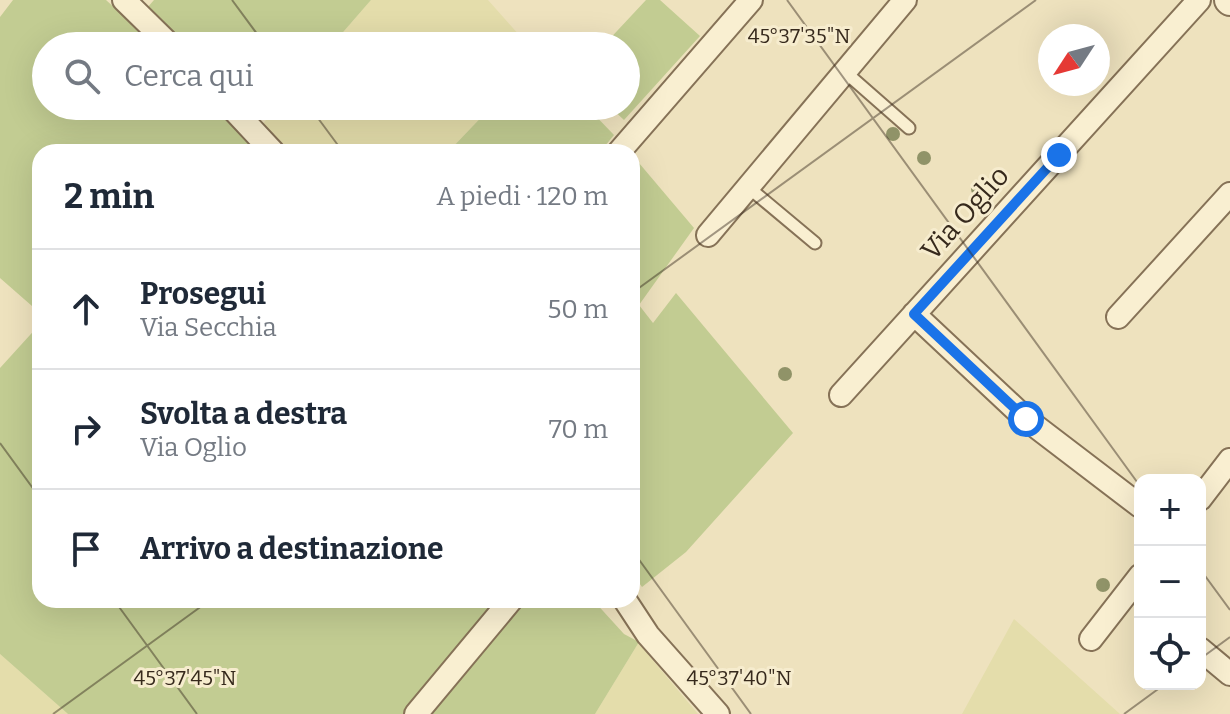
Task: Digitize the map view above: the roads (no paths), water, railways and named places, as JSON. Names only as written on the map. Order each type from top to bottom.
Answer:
[{"type":"street","points":[[626,144],[751,0]]},
{"type":"street","points":[[708,235],[905,0]]},
{"type":"street","name":"Via Oglio","points":[[841,395],[1199,0]]},
{"type":"street","points":[[131,2],[158,32]]},
{"type":"street","points":[[243,120],[266,144]]},
{"type":"street","points":[[1118,317],[1230,194]]},
{"type":"street","points":[[914,314],[1026,419],[1134,501]]},
{"type":"street","points":[[1206,491],[1230,460]]},
{"type":"street","points":[[1091,639],[1134,591]]},
{"type":"street","points":[[416,714],[504,608]]},
{"type":"street","points":[[630,608],[648,635],[718,714]]},
{"type":"street","points":[[1206,654],[1230,674]]},
{"type":"lane","points":[[844,71],[909,128]]},
{"type":"lane","points":[[748,187],[815,243]]}]
